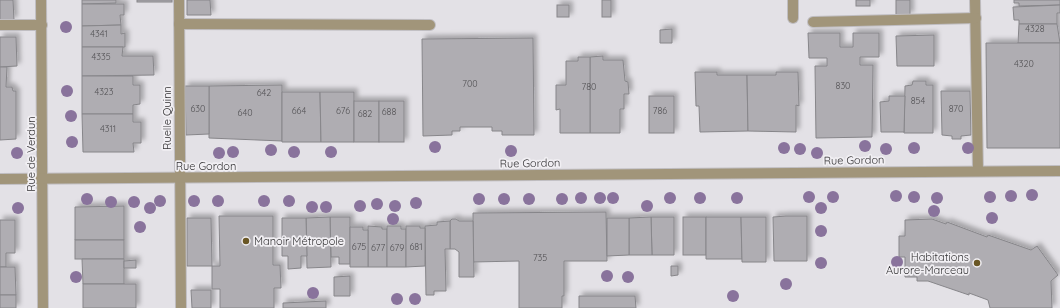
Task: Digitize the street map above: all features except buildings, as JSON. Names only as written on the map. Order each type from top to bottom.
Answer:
[{"type":"street","name":"Rue de Verdun","points":[[41,0],[43,308]]},
{"type":"street","name":"Ruelle Quinn","points":[[179,0],[181,308]]},
{"type":"street","points":[[793,0],[793,18]]},
{"type":"street","points":[[975,0],[978,171]]},
{"type":"street","points":[[813,22],[976,18]]},
{"type":"street","points":[[179,24],[430,25]]},
{"type":"street","points":[[0,25],[42,25]]},
{"type":"street","name":"Rue Gordon","points":[[0,179],[1060,170]]},
{"type":"place","name":"Manoir Métropole","points":[[246,241]]},
{"type":"place","name":"Habitations Aurore-Marceau","points":[[977,263]]}]
